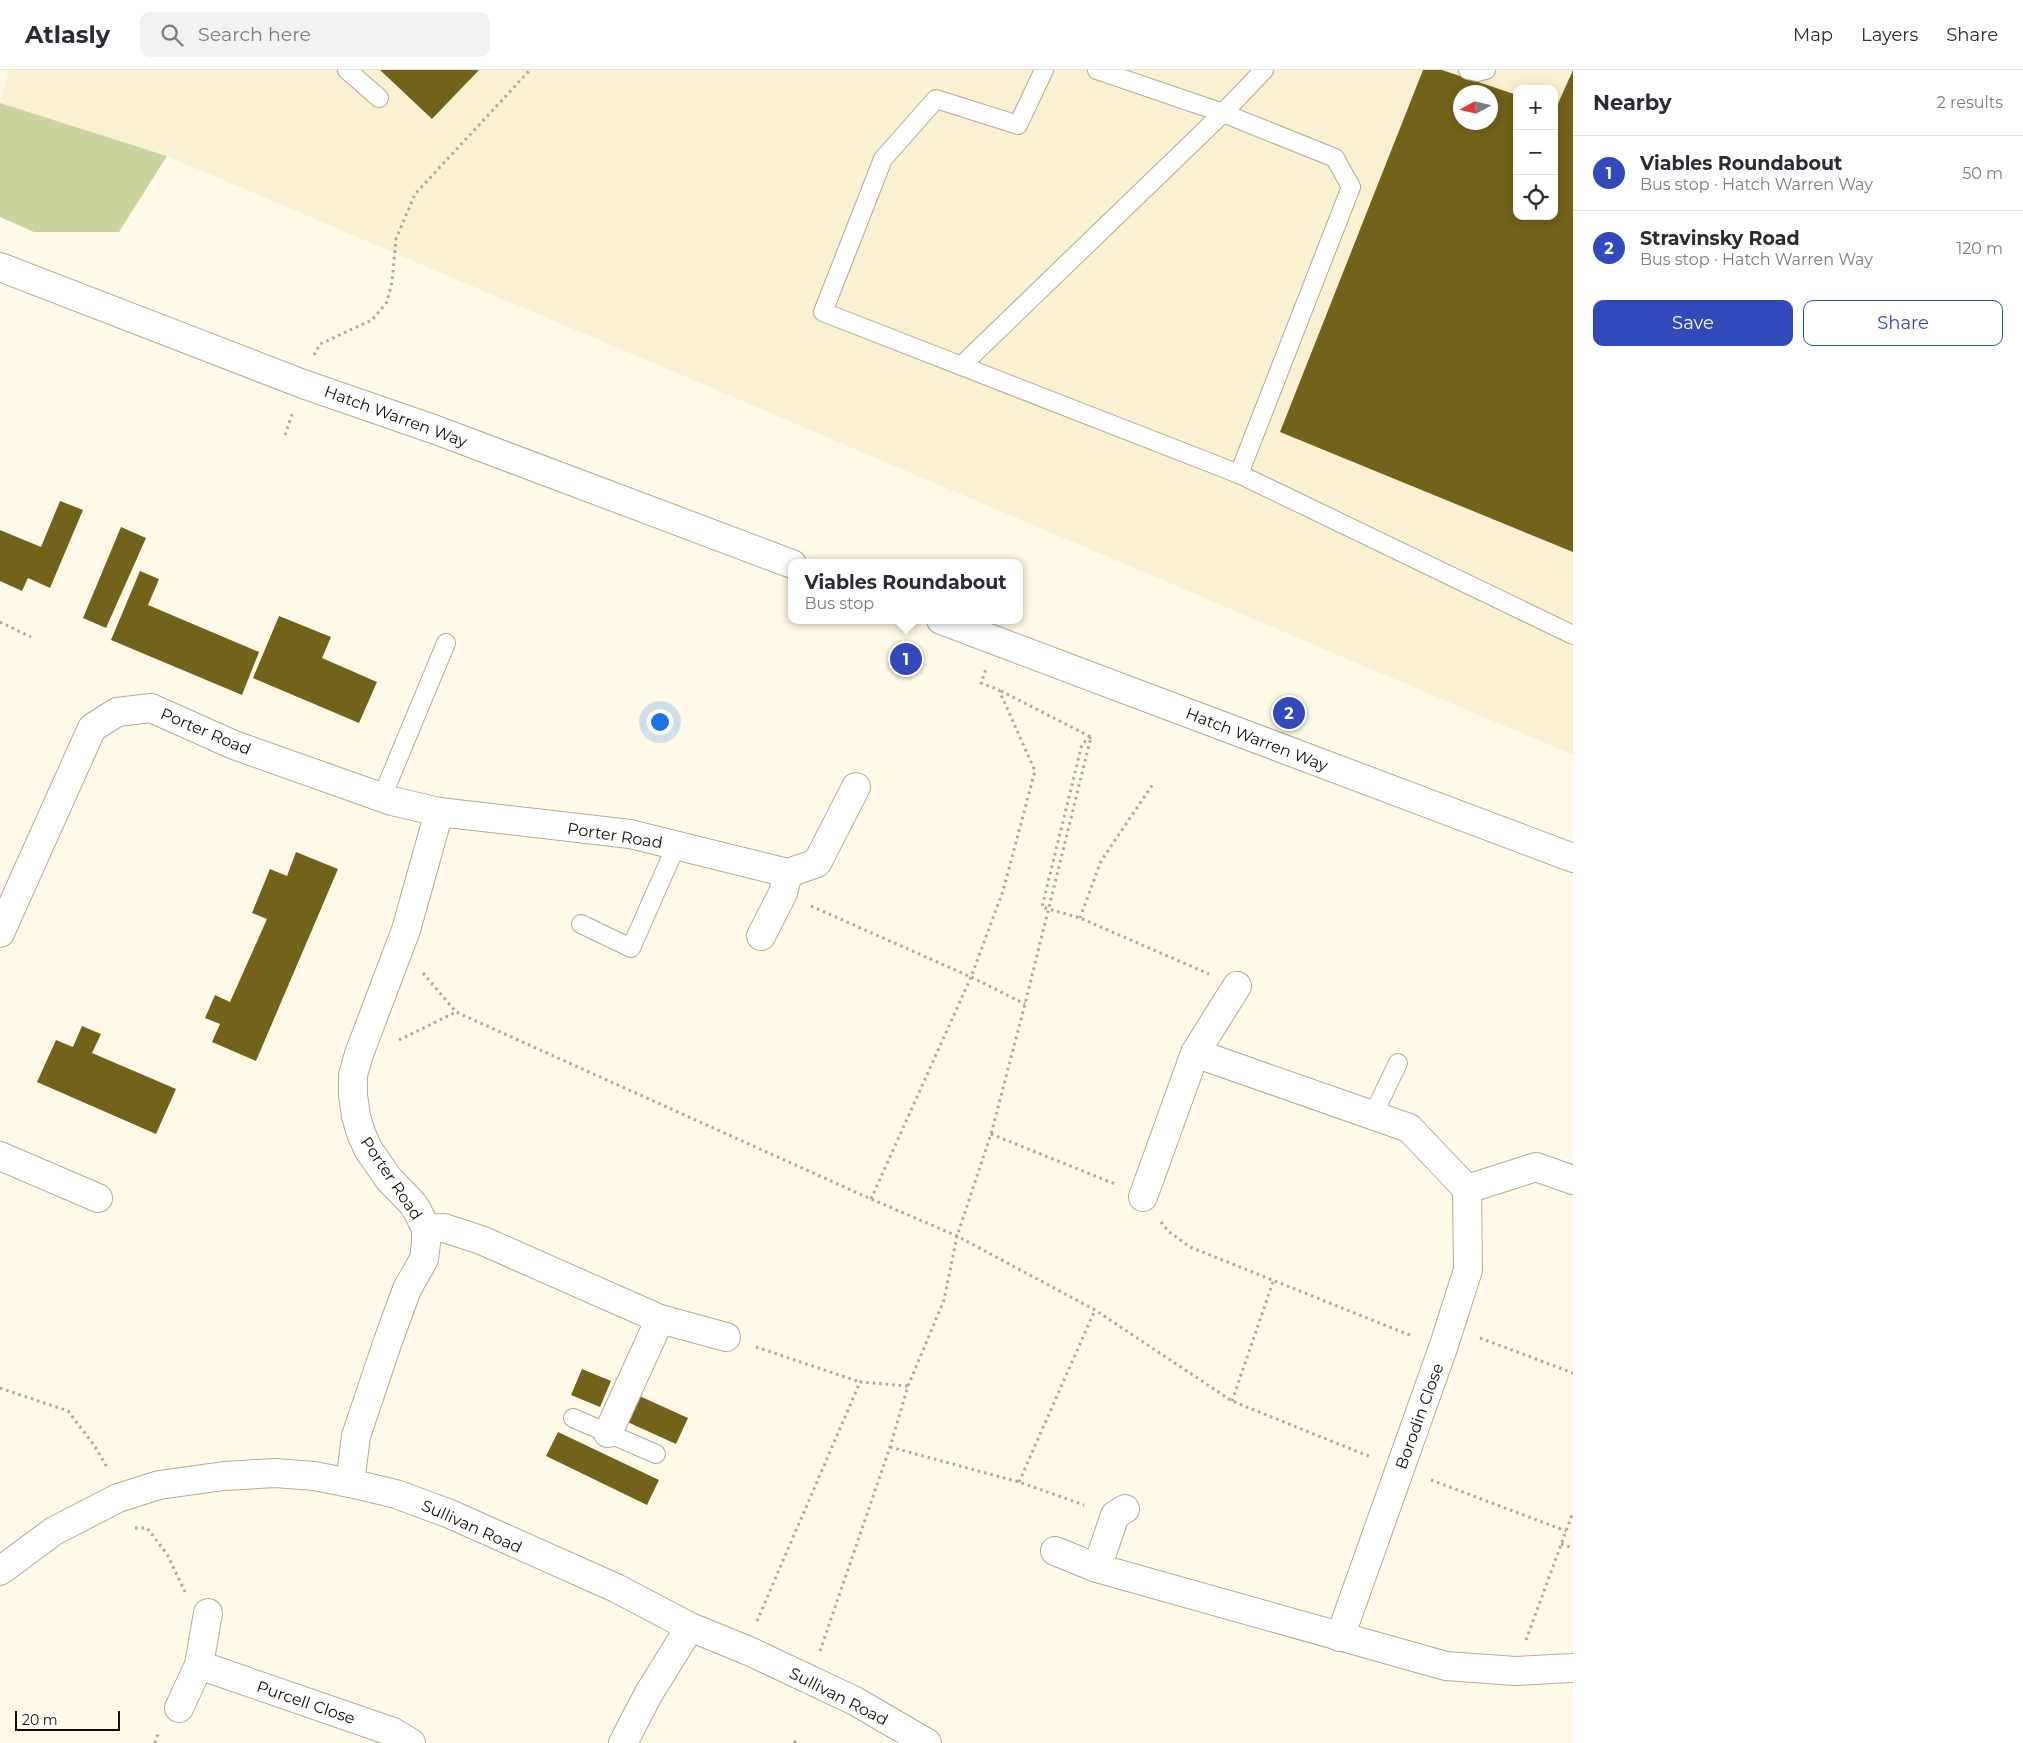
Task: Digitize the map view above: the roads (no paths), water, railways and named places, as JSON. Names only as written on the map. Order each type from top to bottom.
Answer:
[{"type":"street","name":"Hatch Warren Way","points":[[0,267],[303,384],[436,430],[788,562]]},
{"type":"street","name":"Hatch Warren Way","points":[[952,624],[1573,858]]},
{"type":"street","name":"Porter Road","points":[[2,925],[92,728],[117,712],[151,708],[234,745],[382,797],[439,812],[630,834],[676,846],[785,883]]},
{"type":"street","points":[[760,936],[785,883],[817,863],[856,787]]},
{"type":"street","name":"Porter Road","points":[[350,1483],[356,1436],[407,1289],[424,1259],[426,1229],[413,1204],[388,1178],[368,1148],[356,1116],[353,1076],[359,1054],[408,923],[439,812]]},
{"type":"street","points":[[1143,1197],[1195,1053],[1237,986]]},
{"type":"street","points":[[1195,1053],[1409,1128],[1467,1188],[1536,1167],[1573,1180]]},
{"type":"street","points":[[0,1156],[98,1198]]},
{"type":"street","name":"Borodin Close","points":[[1340,1637],[1447,1338],[1468,1270],[1467,1188]]},
{"type":"street","name":"Porter Road","points":[[426,1229],[444,1228],[481,1240],[660,1319],[726,1337]]},
{"type":"street","points":[[608,1433],[660,1319]]},
{"type":"street","name":"Sullivan Road","points":[[0,1571],[54,1531],[118,1498],[159,1485],[224,1476],[275,1473],[314,1476],[396,1494],[450,1514],[616,1588],[690,1627],[749,1651],[855,1701],[927,1743]]},
{"type":"street","points":[[1097,1568],[1120,1512]]},
{"type":"street","points":[[1055,1551],[1097,1568],[1446,1666],[1515,1671],[1573,1668]]},
{"type":"street","points":[[180,1708],[199,1665],[208,1613]]},
{"type":"street","points":[[623,1743],[649,1693],[690,1627]]},
{"type":"street","name":"Purcell Close","points":[[199,1665],[393,1732],[411,1743]]},
{"type":"lane","points":[[347,70],[379,98]]},
{"type":"lane","points":[[1044,70],[1018,125],[936,98],[883,159],[823,312],[1239,474],[1573,636]]},
{"type":"lane","points":[[1097,70],[1223,113],[1335,158],[1351,187],[1239,474]]},
{"type":"lane","points":[[961,366],[1223,113],[1264,70]]},
{"type":"lane","points":[[1468,70],[1477,72],[1486,70]]},
{"type":"lane","points":[[382,797],[446,642]]},
{"type":"lane","points":[[581,924],[631,948],[676,846]]},
{"type":"lane","points":[[1373,1116],[1398,1063]]},
{"type":"lane","points":[[573,1418],[656,1454]]},
{"type":"place","name":"Viables Roundabout","points":[[906,659]]},
{"type":"place","name":"Stravinsky Road","points":[[1289,713]]}]
